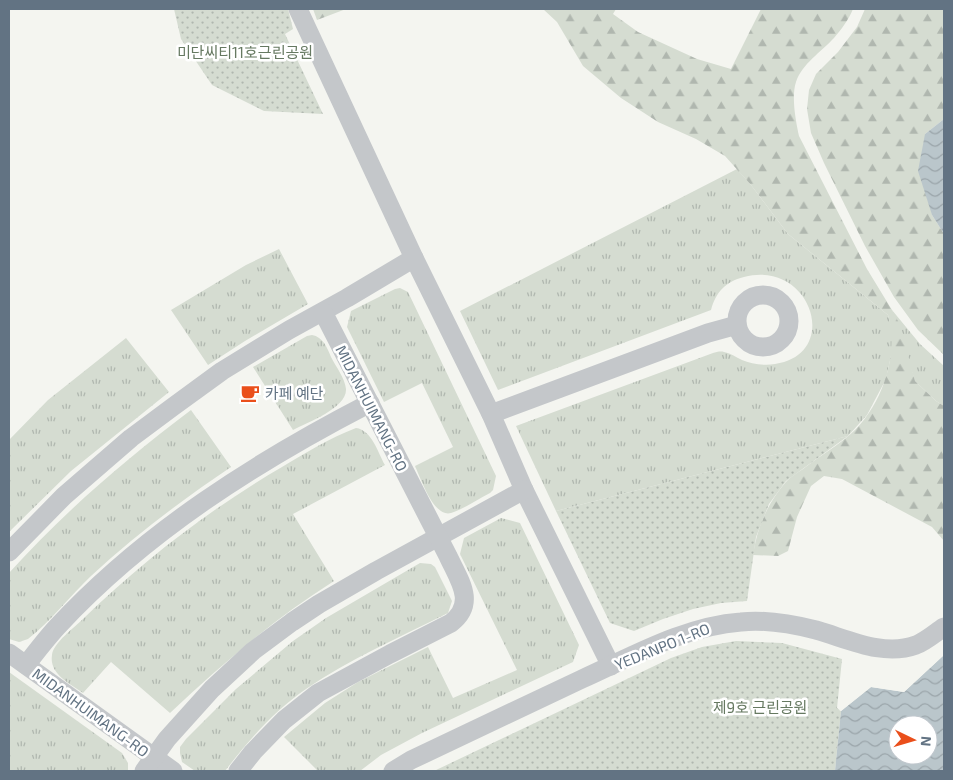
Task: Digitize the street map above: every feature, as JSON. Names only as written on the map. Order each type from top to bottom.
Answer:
[{"type":"street","points":[[298,9],[414,258],[491,414],[524,490],[610,666]]},
{"type":"street","points":[[9,552],[64,496],[131,438],[222,371],[414,258]]},
{"type":"street","name":"MIDANHUIMANG-RO","points":[[238,771],[253,752],[284,720],[318,693],[451,623],[460,617],[464,610],[464,592],[438,536],[323,312]]},
{"type":"street","points":[[491,414],[708,333],[737,325]]},
{"type":"street","points":[[26,665],[57,627],[90,594],[160,534],[215,493],[261,464],[314,432],[370,403]]},
{"type":"street","points":[[148,764],[212,689],[253,651],[319,604],[438,536],[524,490]]},
{"type":"street","name":"YEDANPO 1-RO","points":[[393,771],[410,760],[610,666],[673,638],[718,624],[744,621],[786,624],[817,630],[854,642],[890,649],[916,645],[944,626]]},
{"type":"street","name":"MIDANHUIMANG-RO","points":[[9,653],[148,764],[173,771]]},
{"type":"green space","name":"미단씨티11호근린공원","points":[[174,9],[288,9],[293,29],[285,34],[323,114],[264,111],[212,85],[181,39]]},
{"type":"green space","points":[[313,9],[346,9],[317,20]]},
{"type":"green space","points":[[543,9],[616,9],[613,14],[638,32],[697,59],[731,69],[761,9],[853,9],[837,35],[807,64],[799,76],[795,88],[794,109],[799,136],[867,269],[900,325],[915,381],[944,406],[944,541],[932,527],[842,479],[824,476],[811,486],[797,517],[788,551],[778,556],[753,555],[757,535],[764,517],[773,499],[785,483],[846,438],[869,413],[884,382],[889,365],[891,331],[888,315],[788,234],[751,185],[725,156],[696,139],[658,122],[621,98],[583,66],[557,22]]},
{"type":"green space","points":[[865,9],[944,9],[944,119],[925,134],[932,215],[944,234],[944,355],[918,330],[894,297],[865,246],[811,133],[807,109],[809,90],[816,74],[838,52],[857,27]]},
{"type":"green space","points":[[737,169],[788,234],[888,315],[892,329],[892,351],[886,379],[867,415],[848,436],[556,511],[516,426],[716,352],[726,353],[754,364],[763,365],[775,364],[796,357],[808,344],[812,327],[810,310],[801,294],[787,282],[767,275],[744,277],[737,279],[722,289],[711,310],[498,390],[460,311]]},
{"type":"green space","points":[[279,249],[308,304],[208,365],[171,310],[246,265]]},
{"type":"green space","points":[[400,288],[408,292],[496,476],[493,490],[490,493],[451,513],[439,510],[434,504],[415,466],[453,447],[422,383],[384,402],[347,327],[351,311]]},
{"type":"green space","points":[[892,310],[920,344],[944,366],[944,406],[915,381]]},
{"type":"green space","points":[[312,335],[322,340],[326,346],[344,381],[345,396],[326,414],[293,430],[253,367],[307,336]]},
{"type":"green space","points":[[126,338],[169,392],[71,471],[9,532],[9,440],[48,400]]},
{"type":"green space","points":[[191,410],[231,467],[177,505],[124,547],[91,576],[28,639],[19,642],[9,639],[9,573],[51,529],[96,487]]},
{"type":"green space","points":[[356,428],[362,430],[370,437],[385,465],[293,514],[334,581],[290,611],[249,643],[170,713],[111,662],[83,693],[66,682],[57,673],[52,662],[52,655],[60,640],[130,576],[178,536],[255,483],[318,446]]},
{"type":"green space","points":[[848,436],[786,481],[769,504],[756,537],[747,601],[721,603],[693,609],[634,631],[610,623],[556,511]]},
{"type":"green space","points":[[501,518],[520,523],[579,645],[573,662],[422,733],[381,755],[360,771],[318,771],[284,737],[325,703],[358,682],[428,647],[453,698],[517,670],[460,554],[464,538]]},
{"type":"green space","points":[[420,563],[431,564],[435,567],[452,601],[448,613],[358,658],[306,689],[262,727],[225,771],[195,771],[182,762],[180,747],[186,739],[236,689],[293,641],[326,618]]},
{"type":"green space","name":"제9호 근린공원","points":[[736,641],[782,643],[842,659],[837,708],[841,711],[835,771],[434,771],[671,658],[702,647]]},
{"type":"green space","points":[[9,672],[122,753],[128,763],[128,771],[9,771]]},
{"type":"water","points":[[944,119],[944,234],[932,215],[918,171],[925,134]]},
{"type":"water","points":[[944,655],[944,771],[835,771],[841,711],[871,687],[904,692]]},
{"type":"pier","points":[[944,653],[904,692],[871,687],[841,711],[839,710],[870,685],[903,690]]},
{"type":"place","name":"카페 예단","points":[[250,393]]}]
